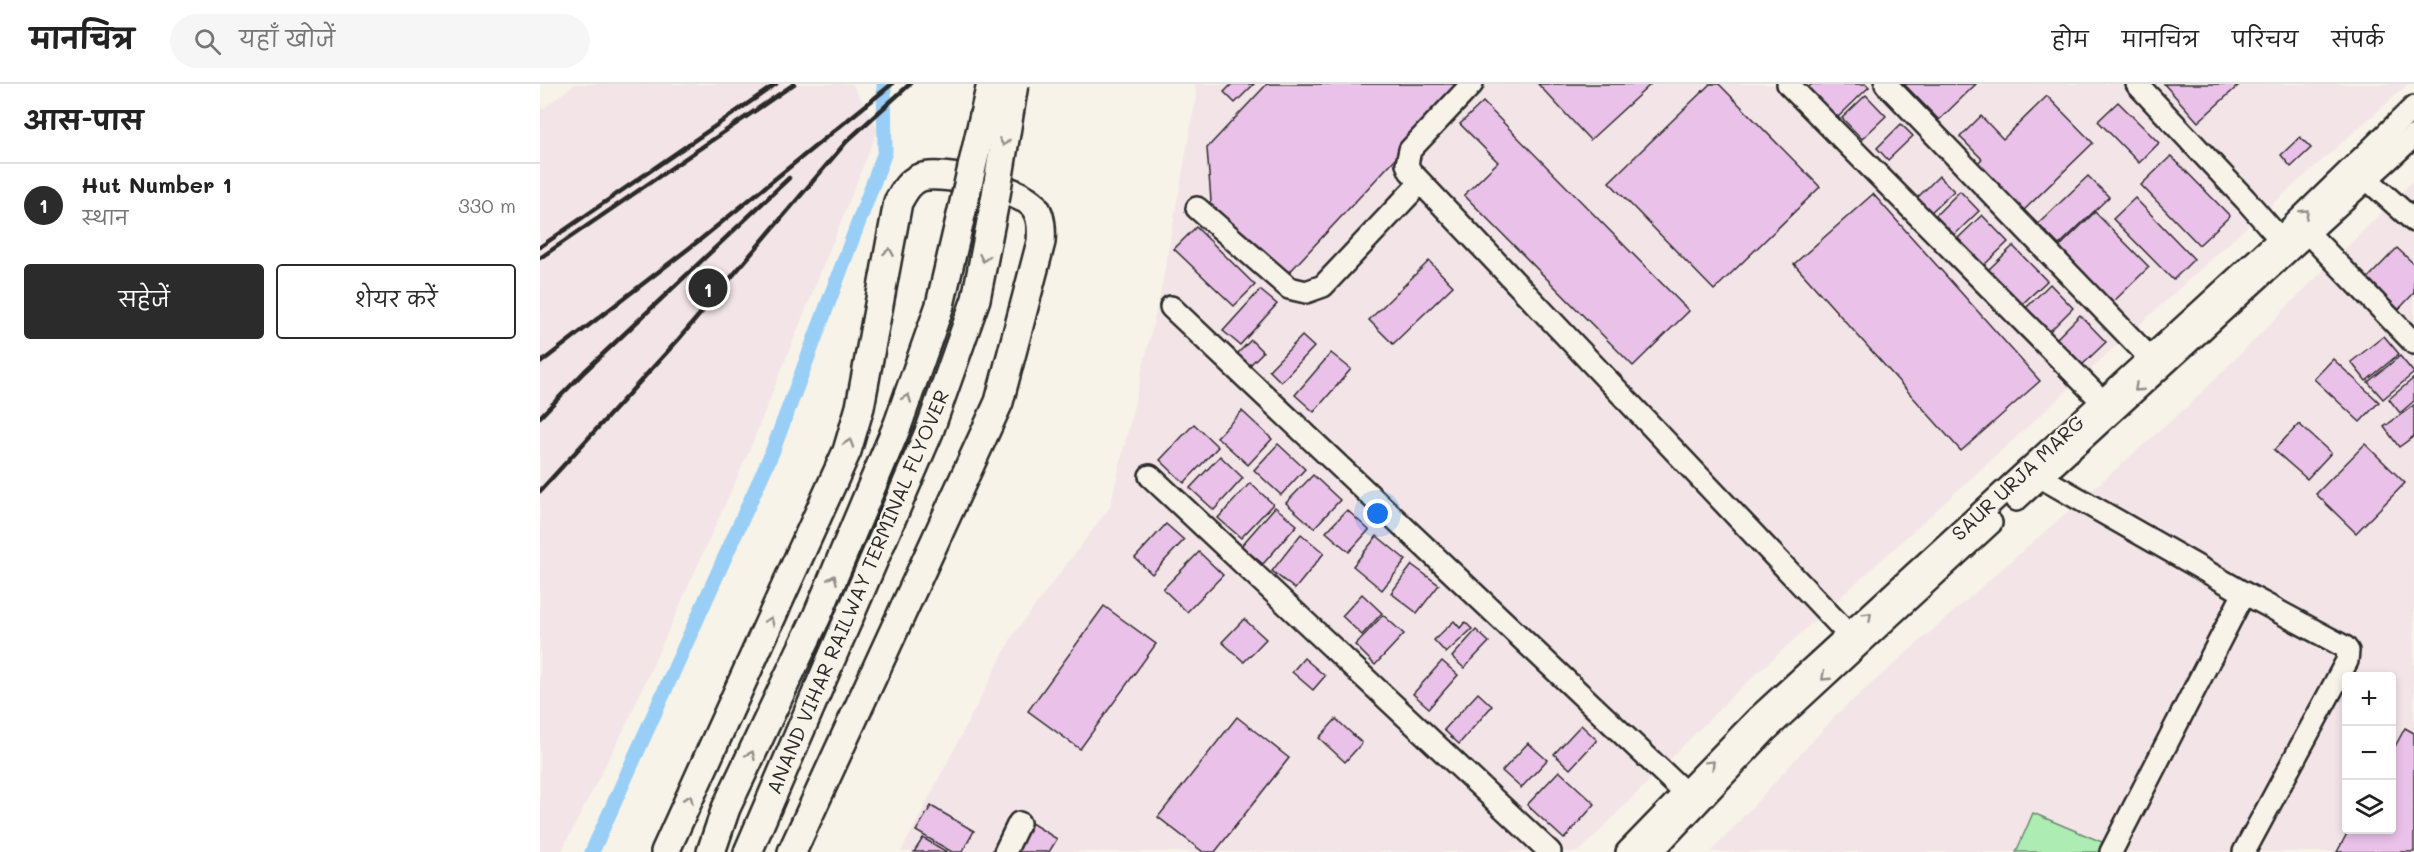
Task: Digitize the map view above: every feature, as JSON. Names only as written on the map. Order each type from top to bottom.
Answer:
[{"type":"main road","name":"ANAND VIHAR RAILWAY TERMINAL FLYOVER","points":[[726,808],[818,616],[898,424],[940,305],[991,84]]},
{"type":"main road","name":"ANAND VIHAR RAILWAY TERMINAL FLYOVER","points":[[748,852],[929,432],[976,299],[1014,84]]},
{"type":"main road","points":[[665,852],[847,451],[860,407],[898,202],[911,182],[921,177],[934,174],[948,175],[978,182],[1024,198],[1034,206],[1042,226],[1041,242],[999,402],[792,852]]},
{"type":"main road","points":[[695,852],[703,835],[726,808]]},
{"type":"main road","points":[[711,852],[726,808]]},
{"type":"street","points":[[1472,84],[1410,150],[1407,164],[1410,171],[1848,634]]},
{"type":"street","points":[[1788,84],[2102,401]]},
{"type":"street","points":[[1887,84],[2149,357]]},
{"type":"street","points":[[2136,84],[2245,199],[2284,244]]},
{"type":"street","name":"SAUR URJA MARG","points":[[2284,244],[2308,233],[2371,166],[2414,107]]},
{"type":"street","name":"SAUR URJA MARG","points":[[1627,852],[1650,846],[2034,473],[2371,166],[2414,136]]},
{"type":"street","points":[[2371,166],[2412,214]]},
{"type":"street","points":[[1197,208],[1288,288],[1306,292],[1323,286],[1420,183]]},
{"type":"street","points":[[2308,233],[2414,343]]},
{"type":"street","points":[[1171,307],[1684,792]]},
{"type":"street","name":"SAUR URJA MARG","points":[[1650,846],[1684,792],[1757,718],[1848,634],[2034,473],[2102,401],[2149,357],[2198,323]]},
{"type":"street","points":[[2034,473],[2244,593],[2345,647],[2349,657],[2244,852]]},
{"type":"street","points":[[1150,476],[1550,852]]},
{"type":"street","points":[[2111,852],[2244,593]]},
{"type":"street","points":[[1005,852],[1020,823]]},
{"type":"shaded area","points":[[575,84],[852,84],[878,129],[749,451],[625,727],[561,852],[540,852],[540,111]]},
{"type":"shaded area","points":[[1195,84],[2408,84],[2251,223],[1732,696],[1579,852],[901,852],[1013,635],[1110,507],[1160,295],[1196,98]]},
{"type":"shaded area","points":[[2414,180],[2414,852],[1711,852],[1837,714],[2190,404]]},
{"type":"green space","points":[[2033,813],[2109,845],[2106,852],[2016,852]]},
{"type":"building","points":[[1232,84],[1254,84],[1235,103],[1224,92]]},
{"type":"building","points":[[1267,84],[1465,84],[1285,277],[1206,206],[1211,201],[1207,148]]},
{"type":"building","points":[[1538,84],[1651,84],[1590,140]]},
{"type":"building","points":[[1710,84],[1719,84],[1820,187],[1714,290],[1609,182]]},
{"type":"building","points":[[1812,84],[1866,84],[1869,87],[1836,119],[1807,89]]},
{"type":"building","points":[[1904,84],[1976,84],[1939,120]]},
{"type":"building","points":[[2164,84],[2240,84],[2198,122]]},
{"type":"building","points":[[1866,95],[1886,116],[1862,139],[1842,118]]},
{"type":"building","points":[[2047,96],[2093,143],[2021,213],[1975,165],[1982,159],[1960,137],[1981,116],[2003,139]]},
{"type":"building","points":[[1483,102],[1689,311],[1633,366],[1464,195],[1498,162],[1460,124]]},
{"type":"building","points":[[2118,102],[2159,143],[2139,163],[2098,121]]},
{"type":"building","points":[[1901,124],[1913,136],[1888,160],[1877,148]]},
{"type":"building","points":[[2300,137],[2311,148],[2291,167],[2281,155]]},
{"type":"building","points":[[2171,156],[2230,216],[2199,245],[2141,185]]},
{"type":"building","points":[[1939,176],[1954,191],[1930,213],[1916,199]]},
{"type":"building","points":[[2088,176],[2109,197],[2059,245],[2038,224]]},
{"type":"building","points":[[1960,191],[1979,211],[1952,237],[1933,218]]},
{"type":"building","points":[[1873,194],[2040,381],[1961,451],[1794,264]]},
{"type":"building","points":[[2135,198],[2194,259],[2173,280],[2113,219]]},
{"type":"building","points":[[2095,212],[2149,267],[2110,305],[2056,250]]},
{"type":"building","points":[[1982,215],[2008,242],[1982,267],[1956,240]]},
{"type":"building","points":[[1196,227],[1255,285],[1234,306],[1174,249]]},
{"type":"building","points":[[2013,246],[2047,281],[2020,306],[1986,272]]},
{"type":"building","points":[[2397,248],[2414,264],[2414,293],[2398,310],[2367,279]]},
{"type":"building","points":[[1429,261],[1453,286],[1393,344],[1369,320]]},
{"type":"building","points":[[713,275],[721,283],[702,301],[694,293]]},
{"type":"building","points":[[2050,284],[2073,308],[2049,332],[2026,308]]},
{"type":"building","points":[[1260,290],[1277,304],[1240,345],[1223,331]]},
{"type":"building","points":[[2080,315],[2106,342],[2081,366],[2055,340]]},
{"type":"building","points":[[1302,336],[1314,347],[1281,382],[1269,370]]},
{"type":"building","points":[[2384,336],[2399,354],[2366,381],[2351,362]]},
{"type":"building","points":[[1251,340],[1263,352],[1246,369],[1234,357]]},
{"type":"building","points":[[1331,353],[1351,369],[1314,412],[1295,395]]},
{"type":"building","points":[[2400,356],[2414,373],[2383,399],[2368,382]]},
{"type":"building","points":[[2333,359],[2379,402],[2360,422],[2314,379]]},
{"type":"building","points":[[2414,378],[2414,401],[2400,413],[2389,399]]},
{"type":"building","points":[[2414,405],[2414,436],[2399,447],[2384,427]]},
{"type":"building","points":[[1242,411],[1272,439],[1248,465],[1217,437]]},
{"type":"building","points":[[1194,424],[1218,447],[1184,483],[1160,460]]},
{"type":"building","points":[[2299,424],[2331,453],[2307,479],[2274,450]]},
{"type":"building","points":[[1278,444],[1305,469],[1281,495],[1254,470]]},
{"type":"building","points":[[2365,444],[2405,483],[2356,533],[2316,494]]},
{"type":"building","points":[[1220,456],[1243,478],[1214,510],[1190,488]]},
{"type":"building","points":[[1313,475],[1340,500],[1314,528],[1286,503]]},
{"type":"building","points":[[1250,483],[1273,504],[1241,538],[1218,518]]},
{"type":"building","points":[[1275,507],[1297,525],[1263,564],[1241,546]]},
{"type":"building","points":[[1347,510],[1369,530],[1349,552],[1326,532]]},
{"type":"building","points":[[1166,524],[1184,540],[1152,574],[1135,558]]},
{"type":"building","points":[[1301,534],[1324,553],[1295,589],[1272,571]]},
{"type":"building","points":[[1377,536],[1406,560],[1382,590],[1353,566]]},
{"type":"building","points":[[1199,552],[1223,575],[1187,612],[1163,589]]},
{"type":"building","points":[[1412,565],[1439,585],[1417,613],[1391,593]]},
{"type":"building","points":[[1362,594],[1382,613],[1362,635],[1342,616]]},
{"type":"building","points":[[1104,606],[1156,644],[1080,749],[1028,711]]},
{"type":"building","points":[[1383,615],[1404,634],[1375,665],[1355,645]]},
{"type":"building","points":[[1244,619],[1266,639],[1244,662],[1222,642]]},
{"type":"building","points":[[1454,621],[1460,628],[1465,622],[1472,629],[1446,653],[1434,640]]},
{"type":"building","points":[[1476,630],[1489,642],[1464,668],[1452,657]]},
{"type":"building","points":[[1304,658],[1325,676],[1313,690],[1292,672]]},
{"type":"building","points":[[1442,661],[1458,675],[1429,708],[1413,694]]},
{"type":"building","points":[[1478,693],[1492,706],[1459,744],[1444,730]]},
{"type":"building","points":[[1237,717],[1289,758],[1215,852],[1203,852],[1158,817]]},
{"type":"building","points":[[1336,719],[1362,743],[1345,762],[1319,738]]},
{"type":"building","points":[[1581,725],[1597,740],[1570,769],[1554,754]]},
{"type":"building","points":[[2405,728],[2414,733],[2414,852],[2337,852],[2347,834],[2396,834],[2396,745]]},
{"type":"building","points":[[1528,743],[1547,760],[1521,788],[1502,771]]},
{"type":"building","points":[[1559,771],[1595,804],[1564,839],[1527,805]]},
{"type":"building","points":[[931,806],[974,831],[962,852],[952,852],[916,831]]},
{"type":"building","points":[[1028,821],[1057,839],[1049,852],[1009,852]]},
{"type":"building","points":[[923,838],[947,852],[914,852]]},
{"type":"waterway","points":[[592,852],[771,455],[885,152],[884,84]]},
{"type":"railway","points":[[540,247],[776,84]]},
{"type":"railway","points":[[540,258],[794,84]]},
{"type":"railway","points":[[540,363],[701,239],[892,84]]},
{"type":"railway","points":[[540,491],[678,340],[847,141],[910,84]]},
{"type":"railway","points":[[540,417],[585,371],[789,178]]},
{"type":"place","name":"Hut Number 1","points":[[708,288]]}]
